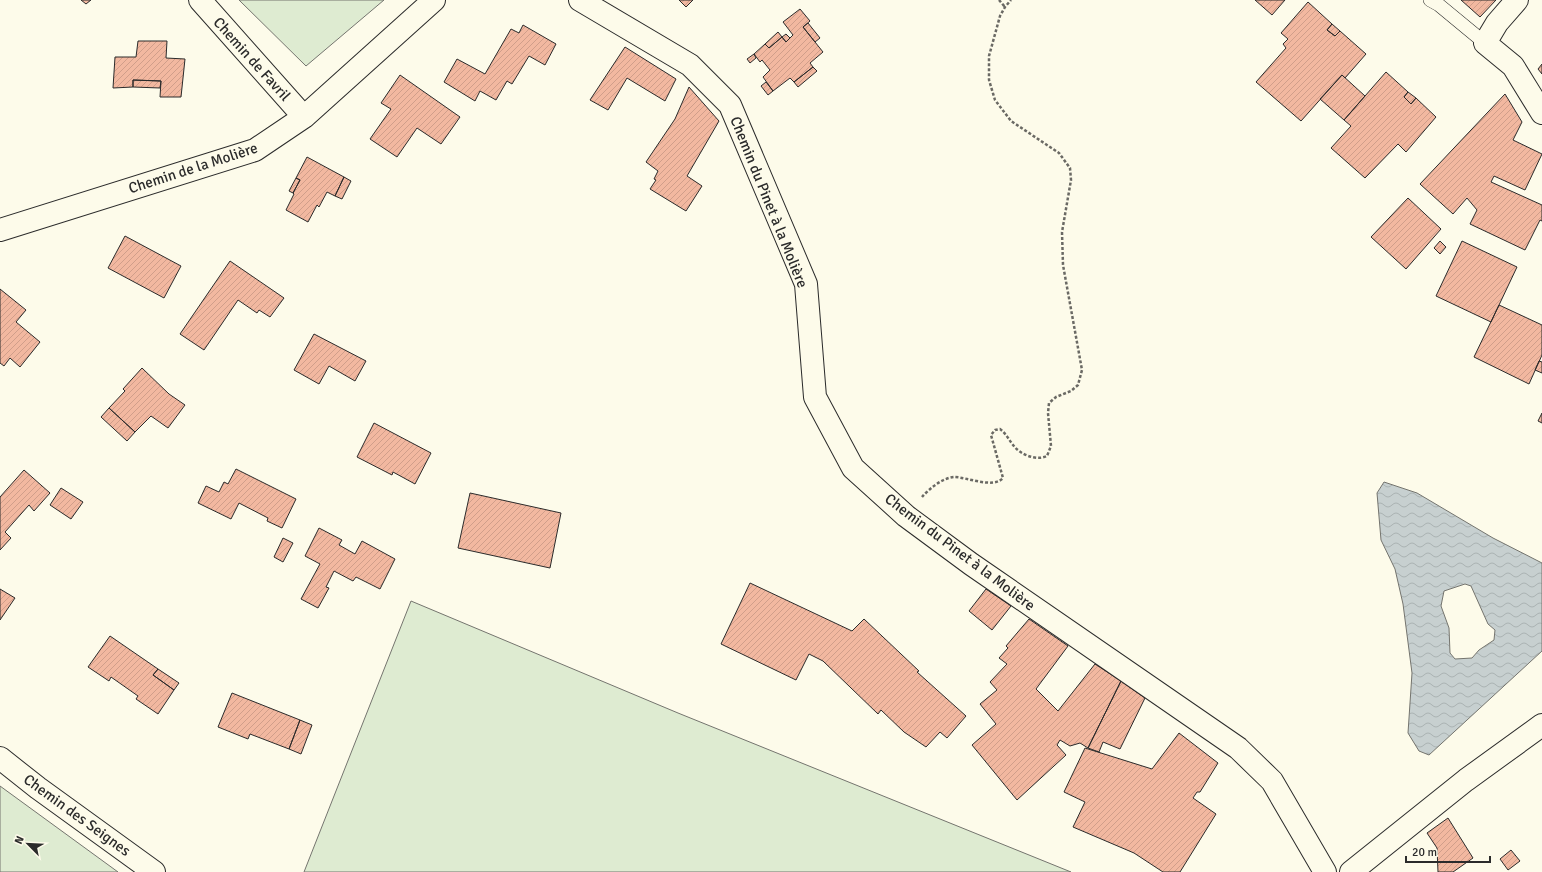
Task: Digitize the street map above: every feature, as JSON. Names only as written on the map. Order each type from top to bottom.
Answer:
[{"type":"street","name":"Chemin de Favril","points":[[200,0],[304,117]]},
{"type":"street","name":"Chemin de la Molière","points":[[0,230],[255,150],[304,117],[434,0]]},
{"type":"street","name":"Chemin du Pinet à la Molière","points":[[580,0],[690,65],[730,105],[806,284],[815,397],[853,468],[906,516],[971,564],[1238,748],[1272,781],[1325,872]]},
{"type":"street","points":[[1517,0],[1497,22],[1485,43],[1513,66],[1542,113]]},
{"type":"street","points":[[1350,872],[1466,780],[1542,725]]},
{"type":"street","name":"Chemin des Seignes","points":[[0,758],[38,788],[154,872]]},
{"type":"lane","points":[[1430,0],[1485,43]]},
{"type":"path","points":[[999,0],[1005,7]]},
{"type":"path","points":[[906,516],[923,495],[940,482],[953,477],[991,483],[1000,482],[1003,478],[991,435],[995,430],[1000,429],[1004,432],[1019,451],[1031,457],[1043,458],[1047,456],[1051,446],[1048,413],[1049,403],[1056,396],[1071,391],[1078,385],[1082,370],[1063,265],[1062,232],[1070,180],[1070,168],[1059,153],[1011,121],[995,100],[989,80],[989,56],[1000,16],[1011,0]]},
{"type":"green space","points":[[239,0],[384,0],[306,66]]},
{"type":"green space","points":[[411,601],[678,713],[1071,872],[304,872]]},
{"type":"green space","points":[[0,786],[118,872],[0,872]]},
{"type":"water","points":[[1384,482],[1417,493],[1493,538],[1542,563],[1542,651],[1429,755],[1419,751],[1408,733],[1412,673],[1403,604],[1395,569],[1381,540],[1377,493]],"holes":[[[1465,584],[1471,586],[1488,624],[1495,630],[1494,640],[1479,650],[1472,658],[1455,659],[1450,653],[1449,628],[1441,606],[1444,591]]]},
{"type":"building","points":[[81,0],[91,0],[86,4]]},
{"type":"building","points":[[679,0],[693,0],[686,7]]},
{"type":"building","points":[[1255,0],[1285,0],[1272,15]]},
{"type":"building","points":[[1461,0],[1496,0],[1480,17]]},
{"type":"building","points":[[1308,2],[1332,24],[1327,30],[1335,36],[1340,31],[1366,54],[1345,78],[1342,75],[1301,121],[1256,82],[1286,48],[1283,44],[1288,39],[1281,33]]},
{"type":"building","points":[[800,9],[810,21],[803,27],[823,52],[810,63],[813,67],[794,82],[790,78],[773,91],[763,77],[770,70],[762,60],[760,62],[754,54],[765,44],[769,48],[782,37],[786,42],[793,35],[783,22]]},
{"type":"building","points":[[808,23],[820,38],[815,42],[803,27]]},
{"type":"building","points":[[1332,24],[1340,31],[1335,36],[1327,30]]},
{"type":"building","points":[[523,25],[556,44],[545,65],[529,56],[512,84],[507,81],[496,100],[480,91],[475,101],[444,82],[457,59],[485,74],[511,29],[519,33]]},
{"type":"building","points":[[778,32],[782,37],[769,48],[765,44]]},
{"type":"building","points":[[786,34],[790,38],[786,42],[782,37]]},
{"type":"building","points":[[138,41],[167,41],[166,58],[185,59],[181,97],[160,97],[161,81],[133,80],[133,87],[113,88],[115,57],[136,57]]},
{"type":"building","points":[[625,47],[676,79],[665,101],[627,78],[608,110],[590,100]]},
{"type":"building","points":[[754,54],[756,58],[750,63],[747,59]]},
{"type":"building","points":[[1542,64],[1542,74],[1538,69]]},
{"type":"building","points":[[813,67],[817,71],[798,87],[794,82]]},
{"type":"building","points":[[1386,72],[1408,92],[1404,97],[1411,104],[1416,98],[1436,117],[1406,152],[1398,144],[1365,178],[1331,148],[1351,126],[1344,120]]},
{"type":"building","points":[[400,75],[460,117],[441,144],[417,128],[397,157],[370,139],[391,109],[381,103]]},
{"type":"building","points":[[1342,75],[1365,96],[1344,120],[1320,99]]},
{"type":"building","points":[[133,80],[161,81],[160,88],[133,87]]},
{"type":"building","points":[[766,82],[773,91],[768,95],[761,86]]},
{"type":"building","points":[[689,87],[719,121],[687,176],[702,186],[686,211],[650,189],[656,180],[654,179],[658,171],[646,162],[675,119]]},
{"type":"building","points":[[1408,92],[1416,98],[1411,104],[1404,97]]},
{"type":"building","points":[[1505,94],[1522,122],[1513,140],[1542,154],[1525,190],[1494,176],[1491,182],[1542,205],[1542,221],[1540,220],[1525,250],[1470,224],[1477,210],[1467,198],[1453,214],[1420,184]]},
{"type":"building","points":[[307,157],[344,177],[335,196],[327,192],[319,207],[317,205],[308,222],[286,210],[300,180],[296,178]]},
{"type":"building","points":[[344,177],[351,181],[342,199],[335,196]]},
{"type":"building","points":[[296,178],[300,180],[293,193],[289,191]]},
{"type":"building","points":[[1408,198],[1441,229],[1406,269],[1371,237]]},
{"type":"building","points":[[125,236],[181,266],[164,298],[108,268]]},
{"type":"building","points":[[1440,241],[1446,247],[1440,254],[1434,248]]},
{"type":"building","points":[[1462,241],[1517,267],[1491,322],[1436,296]]},
{"type":"building","points":[[230,261],[284,298],[270,317],[259,310],[257,313],[238,300],[204,350],[180,334]]},
{"type":"building","points":[[0,289],[26,310],[16,322],[40,342],[20,367],[10,358],[4,366],[0,363]]},
{"type":"building","points":[[1499,305],[1542,325],[1542,355],[1529,384],[1474,357]]},
{"type":"building","points":[[314,334],[366,361],[355,381],[329,366],[319,384],[294,370]]},
{"type":"building","points":[[1539,361],[1542,362],[1542,373],[1535,370]]},
{"type":"building","points":[[142,368],[169,394],[185,405],[168,428],[151,416],[135,432],[109,408],[125,391],[123,389]]},
{"type":"building","points":[[109,408],[135,432],[127,441],[101,417]]},
{"type":"building","points":[[1542,413],[1542,423],[1538,421]]},
{"type":"building","points":[[374,423],[431,453],[415,484],[393,472],[392,475],[357,457]]},
{"type":"building","points":[[236,469],[296,499],[282,528],[267,521],[268,518],[239,503],[231,519],[198,503],[206,486],[219,492],[224,482],[228,484]]},
{"type":"building","points":[[24,470],[50,493],[34,511],[29,505],[5,532],[11,538],[0,550],[0,497]]},
{"type":"building","points":[[61,488],[83,502],[71,519],[50,505]]},
{"type":"building","points":[[470,493],[561,513],[550,568],[458,548]]},
{"type":"building","points":[[319,528],[342,540],[339,545],[355,554],[362,541],[395,559],[380,589],[356,577],[353,581],[334,571],[326,587],[329,588],[318,608],[301,599],[320,564],[305,556]]},
{"type":"building","points":[[283,538],[293,543],[283,562],[274,557]]},
{"type":"building","points":[[750,583],[852,631],[864,619],[919,671],[917,672],[966,716],[947,738],[940,732],[926,747],[904,732],[881,710],[878,714],[823,661],[809,654],[796,680],[721,644]]},
{"type":"building","points":[[0,589],[15,598],[0,620]]},
{"type":"building","points":[[986,589],[1011,606],[992,630],[969,611]]},
{"type":"building","points":[[1029,619],[1068,646],[1036,689],[1058,711],[1095,664],[1121,681],[1088,748],[1080,743],[1070,746],[1060,740],[1057,745],[1066,755],[1017,800],[972,745],[996,724],[980,704],[997,690],[990,682],[1007,664],[999,658],[1008,648],[1006,646]]},
{"type":"building","points":[[110,636],[158,669],[153,675],[174,690],[158,714],[136,699],[138,696],[111,677],[109,681],[88,667]]},
{"type":"building","points":[[158,669],[179,683],[174,690],[153,675]]},
{"type":"building","points":[[1121,681],[1145,698],[1120,749],[1103,742],[1099,752],[1088,748]]},
{"type":"building","points":[[232,693],[300,720],[289,749],[250,734],[248,739],[218,727]]},
{"type":"building","points":[[300,720],[312,725],[301,754],[289,749]]},
{"type":"building","points":[[1179,733],[1218,763],[1200,792],[1197,792],[1193,798],[1216,814],[1180,872],[1163,872],[1134,853],[1073,827],[1085,802],[1064,792],[1085,748],[1152,769]]},
{"type":"building","points":[[1448,818],[1473,858],[1453,872],[1438,872],[1437,848],[1427,833]]},
{"type":"building","points":[[1511,850],[1520,861],[1508,870],[1500,859]]}]
